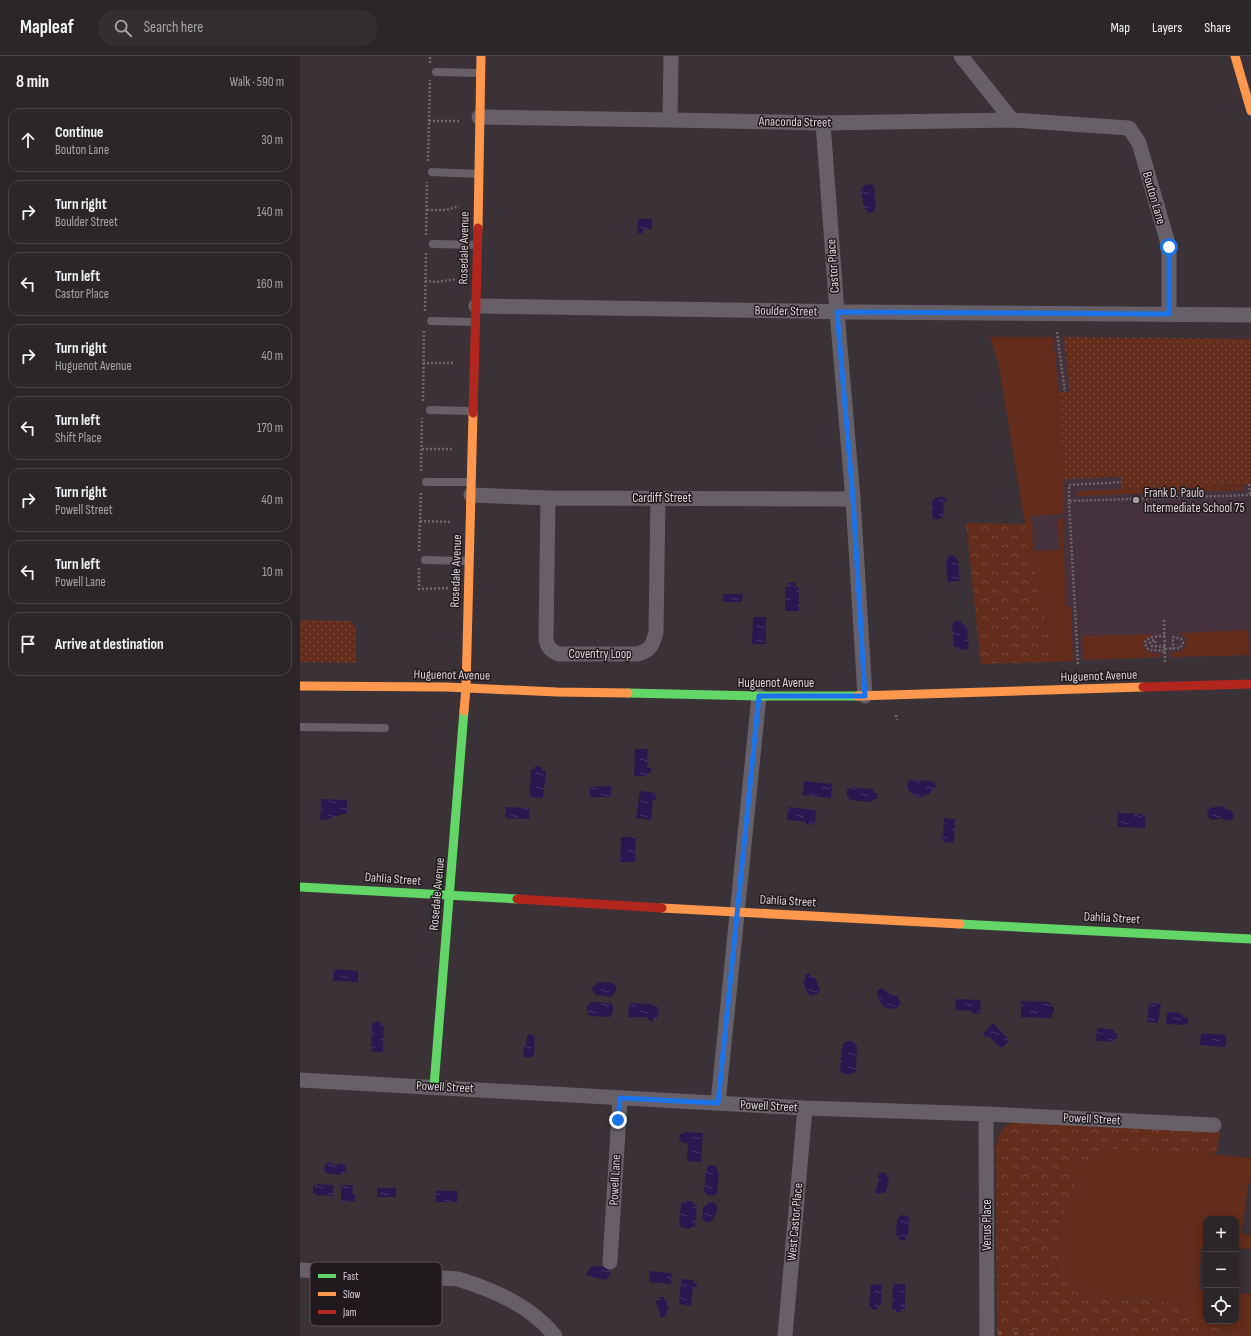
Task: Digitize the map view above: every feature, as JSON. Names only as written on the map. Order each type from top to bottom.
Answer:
[{"type":"street","name":"Rosedale Avenue","points":[[434,1086],[466,688],[476,322],[481,56]]},
{"type":"street","points":[[670,120],[671,56]]},
{"type":"street","points":[[961,56],[1012,120]]},
{"type":"street","points":[[1235,56],[1251,112]]},
{"type":"street","name":"Anaconda Street","points":[[479,117],[822,123],[1012,120],[1110,127]]},
{"type":"street","name":"Castor Place","points":[[822,123],[853,499],[865,696]]},
{"type":"street","name":"Bouton Lane","points":[[1110,127],[1129,128],[1139,143],[1169,247],[1169,314]]},
{"type":"street","name":"Boulder Street","points":[[476,306],[837,312],[1251,315]]},
{"type":"street","name":"Cardiff Street","points":[[471,488],[548,498],[853,499]]},
{"type":"street","name":"Coventry Loop","points":[[548,498],[546,640],[550,650],[559,654],[637,654],[644,653],[654,641],[656,632],[658,498]]},
{"type":"street","name":"Huguenot Avenue","points":[[300,686],[466,688],[557,692],[759,696],[865,696],[1075,691],[1251,684]]},
{"type":"street","points":[[718,1103],[759,696]]},
{"type":"street","name":"Dahlia Street","points":[[300,887],[1251,939]]},
{"type":"street","name":"Powell Street","points":[[300,1080],[434,1086],[805,1108],[986,1114],[1214,1125]]},
{"type":"street","name":"Powell Lane","points":[[610,1262],[620,1098]]},
{"type":"street","name":"West Castor Place","points":[[785,1336],[805,1108]]},
{"type":"street","name":"Venus Place","points":[[986,1114],[987,1336]]},
{"type":"street","points":[[300,1270],[310,1271]]},
{"type":"street","points":[[442,1278],[458,1279],[482,1286],[528,1310],[548,1327],[555,1336]]},
{"type":"lane","points":[[432,74],[480,73]]},
{"type":"lane","points":[[430,169],[478,174]]},
{"type":"lane","points":[[429,243],[477,245]]},
{"type":"lane","points":[[426,322],[476,322]]},
{"type":"lane","points":[[425,410],[473,411]]},
{"type":"lane","points":[[422,482],[471,488]]},
{"type":"lane","points":[[425,560],[469,561]]},
{"type":"lane","points":[[300,727],[385,728]]},
{"type":"path","points":[[430,56],[432,74],[429,121],[430,169]]},
{"type":"path","points":[[429,121],[461,121]]},
{"type":"path","points":[[427,180],[429,243]]},
{"type":"path","points":[[427,210],[446,210],[459,206]]},
{"type":"path","points":[[419,551],[422,449],[425,410],[424,363],[426,322],[426,250]]},
{"type":"path","points":[[425,281],[437,282],[457,279]]},
{"type":"path","points":[[1057,332],[1065,392]]},
{"type":"path","points":[[424,363],[455,363]]},
{"type":"path","points":[[422,449],[453,449]]},
{"type":"path","points":[[1078,664],[1069,485],[1122,482]]},
{"type":"path","points":[[1069,501],[1250,495],[1249,484]]},
{"type":"path","points":[[1160,488],[1160,498]]},
{"type":"path","points":[[420,522],[452,522]]},
{"type":"path","points":[[419,566],[419,589],[450,588]]},
{"type":"path","points":[[1164,620],[1165,662]]},
{"type":"path","points":[[1165,636],[1150,637],[1147,639],[1147,648],[1151,650],[1178,649],[1183,643],[1181,639],[1173,637],[1173,649]]},
{"type":"path","points":[[1156,647],[1165,649]]},
{"type":"path","points":[[896,715],[897,720]]},
{"type":"shaded area","name":"Frank D. Paulo Intermediate School 75","points":[[990,337],[1251,339],[1251,655],[1054,662],[1025,524],[999,367]]},
{"type":"green space","points":[[990,337],[1053,337],[1059,393],[1063,514],[1032,516],[1033,551],[1059,550],[1058,519],[1063,519],[1066,607],[1071,607],[1073,661],[1054,662],[1025,524],[999,367]]},
{"type":"green space","points":[[1064,337],[1251,339],[1251,484],[1122,489],[1121,477],[1063,479],[1059,393],[1070,391]]},
{"type":"green space","points":[[1244,485],[1244,490],[1165,493],[1165,487]]},
{"type":"green space","points":[[1155,488],[1155,493],[1077,496],[1077,491]]},
{"type":"green space","points":[[966,523],[1025,524],[1054,662],[981,664]]},
{"type":"green space","points":[[300,620],[351,621],[356,629],[355,663],[300,662]]},
{"type":"green space","points":[[1248,630],[1249,655],[1172,657],[1172,653],[1182,651],[1186,645],[1185,637],[1179,633]]},
{"type":"green space","points":[[1155,634],[1146,638],[1144,647],[1150,653],[1160,653],[1160,657],[1083,660],[1082,636]]},
{"type":"green space","points":[[1012,1123],[1220,1132],[1216,1154],[1181,1154],[1111,1149],[1099,1153],[1094,1162],[1073,1163],[1071,1171],[1074,1182],[1074,1192],[1063,1214],[1059,1240],[1064,1268],[1078,1288],[1094,1295],[1111,1299],[1160,1301],[1181,1306],[1203,1317],[1203,1324],[1216,1324],[1229,1336],[997,1336],[996,1145],[1005,1127]]},
{"type":"green space","points":[[1111,1149],[1251,1158],[1251,1182],[1248,1184],[1242,1232],[1243,1234],[1251,1235],[1251,1249],[1239,1248],[1239,1216],[1203,1216],[1203,1247],[1201,1247],[1199,1290],[1203,1291],[1203,1317],[1181,1306],[1160,1301],[1111,1299],[1094,1295],[1078,1288],[1064,1268],[1059,1240],[1063,1214],[1074,1192],[1074,1182],[1071,1171],[1073,1163],[1084,1163],[1099,1153]]},
{"type":"green space","points":[[1239,1293],[1251,1294],[1251,1336],[1229,1336],[1224,1329],[1216,1324],[1239,1324]]},
{"type":"green space","points":[[997,1331],[1071,1336],[997,1336]]},
{"type":"water","points":[[871,184],[874,186],[876,207],[873,212],[868,213],[867,210],[864,209],[861,189],[865,185]]},
{"type":"water","points":[[638,219],[652,219],[652,229],[643,229],[643,233],[637,233]]},
{"type":"water","points":[[943,496],[947,500],[943,503],[943,515],[941,518],[934,519],[932,515],[932,501],[936,497]]},
{"type":"water","points":[[954,555],[955,558],[958,559],[960,581],[948,582],[946,562],[948,556]]},
{"type":"water","points":[[796,582],[796,587],[799,587],[799,611],[785,611],[785,587],[788,587],[788,583]]},
{"type":"water","points":[[723,594],[743,594],[742,602],[723,602]]},
{"type":"water","points":[[753,617],[766,617],[766,644],[752,644]]},
{"type":"water","points":[[954,621],[961,621],[961,623],[967,627],[969,649],[957,650],[957,647],[954,647],[952,625],[954,625]]},
{"type":"water","points":[[635,749],[648,749],[647,768],[651,768],[651,773],[647,773],[647,776],[634,776]]},
{"type":"water","points":[[535,766],[542,767],[542,770],[546,771],[543,798],[529,797],[531,769],[535,769]]},
{"type":"water","points":[[914,779],[932,782],[935,783],[936,786],[929,794],[920,798],[907,789],[908,781]]},
{"type":"water","points":[[804,781],[832,784],[831,798],[802,795]]},
{"type":"water","points":[[611,786],[611,797],[590,797],[590,787]]},
{"type":"water","points":[[851,787],[872,789],[875,793],[878,793],[877,799],[870,802],[850,800],[847,796],[847,790]]},
{"type":"water","points":[[640,791],[656,793],[656,800],[653,800],[651,820],[636,818]]},
{"type":"water","points":[[321,799],[347,800],[347,813],[320,820]]},
{"type":"water","points":[[1222,806],[1234,814],[1233,819],[1226,821],[1221,818],[1212,820],[1208,817],[1207,812],[1210,808]]},
{"type":"water","points":[[506,807],[530,808],[529,819],[505,818]]},
{"type":"water","points":[[788,807],[816,810],[815,824],[812,825],[806,824],[806,822],[787,820]]},
{"type":"water","points":[[1118,813],[1142,814],[1145,818],[1145,828],[1117,827]]},
{"type":"water","points":[[944,818],[955,819],[954,843],[944,842],[944,840],[941,839],[941,835],[943,835]]},
{"type":"water","points":[[621,837],[636,837],[635,862],[620,862]]},
{"type":"water","points":[[334,969],[358,971],[358,982],[333,981]]},
{"type":"water","points":[[810,973],[811,976],[815,977],[820,990],[812,996],[808,994],[803,982],[806,978],[805,975]]},
{"type":"water","points":[[600,982],[613,983],[616,985],[614,994],[611,997],[596,995],[592,989],[595,984]]},
{"type":"water","points":[[881,988],[897,996],[901,1003],[897,1008],[893,1009],[884,1007],[877,998],[877,991]]},
{"type":"water","points":[[956,999],[981,1000],[980,1014],[971,1013],[971,1011],[955,1010]]},
{"type":"water","points":[[1021,1001],[1050,1002],[1052,1007],[1054,1007],[1054,1014],[1052,1014],[1052,1018],[1021,1017]]},
{"type":"water","points":[[590,1002],[611,1003],[613,1006],[613,1013],[610,1017],[589,1016],[587,1009]]},
{"type":"water","points":[[629,1003],[651,1004],[659,1008],[657,1012],[659,1014],[656,1019],[653,1019],[652,1022],[646,1017],[628,1017]]},
{"type":"water","points":[[1149,1003],[1161,1004],[1158,1023],[1147,1022]]},
{"type":"water","points":[[1167,1012],[1180,1013],[1179,1014],[1185,1018],[1188,1018],[1188,1024],[1166,1024]]},
{"type":"water","points":[[377,1021],[384,1026],[383,1052],[371,1051],[372,1024]]},
{"type":"water","points":[[993,1023],[1009,1041],[1003,1047],[999,1047],[989,1036],[987,1038],[983,1034]]},
{"type":"water","points":[[1097,1028],[1114,1030],[1114,1033],[1117,1033],[1117,1039],[1114,1039],[1114,1042],[1096,1041]]},
{"type":"water","points":[[1201,1033],[1226,1035],[1226,1047],[1200,1045]]},
{"type":"water","points":[[529,1034],[535,1037],[534,1054],[531,1057],[525,1057],[523,1055],[524,1047]]},
{"type":"water","points":[[846,1041],[852,1041],[857,1046],[856,1072],[851,1074],[844,1074],[840,1071],[842,1046]]},
{"type":"water","points":[[683,1132],[703,1133],[701,1162],[687,1161],[688,1143],[682,1143],[682,1141],[679,1141],[680,1134],[683,1134]]},
{"type":"water","points":[[328,1162],[335,1165],[341,1163],[345,1165],[346,1171],[340,1175],[326,1173],[324,1171],[325,1165]]},
{"type":"water","points":[[709,1165],[716,1166],[719,1173],[717,1193],[714,1196],[707,1195],[704,1191],[706,1172]]},
{"type":"water","points":[[881,1172],[886,1173],[889,1181],[886,1192],[876,1194],[878,1176]]},
{"type":"water","points":[[316,1184],[333,1185],[333,1196],[316,1195],[313,1193],[313,1186],[316,1186]]},
{"type":"water","points":[[341,1185],[353,1185],[352,1194],[355,1194],[355,1201],[341,1202]]},
{"type":"water","points":[[377,1188],[396,1188],[396,1197],[377,1197]]},
{"type":"water","points":[[436,1191],[458,1191],[457,1202],[436,1202]]},
{"type":"water","points":[[691,1201],[697,1206],[695,1227],[691,1227],[689,1229],[679,1225],[681,1203]]},
{"type":"water","points":[[710,1202],[715,1203],[717,1212],[712,1221],[706,1222],[702,1218],[703,1208]]},
{"type":"water","points":[[901,1215],[909,1218],[908,1236],[905,1241],[899,1240],[899,1237],[896,1234],[897,1220]]},
{"type":"water","points":[[594,1266],[608,1269],[610,1274],[606,1280],[588,1276],[586,1274],[591,1267]]},
{"type":"water","points":[[650,1271],[672,1273],[671,1284],[649,1282]]},
{"type":"water","points":[[681,1279],[694,1280],[694,1283],[697,1284],[697,1287],[693,1287],[691,1306],[679,1304]]},
{"type":"water","points":[[871,1284],[882,1285],[881,1305],[877,1305],[877,1310],[869,1307]]},
{"type":"water","points":[[893,1284],[905,1284],[905,1310],[901,1309],[901,1312],[896,1312],[896,1310],[892,1309]]},
{"type":"water","points":[[659,1297],[663,1297],[669,1306],[665,1316],[660,1318],[658,1306],[656,1305]]},
{"type":"traffic: fast","points":[[628,693],[759,696],[857,696]]},
{"type":"traffic: fast","points":[[434,1086],[464,711]]},
{"type":"traffic: fast","points":[[300,887],[517,899]]},
{"type":"traffic: fast","points":[[960,924],[1251,939]]},
{"type":"traffic: slow","points":[[478,228],[481,56]]},
{"type":"traffic: slow","points":[[1235,56],[1251,111]]},
{"type":"traffic: slow","points":[[464,711],[466,688],[473,413]]},
{"type":"traffic: slow","points":[[300,686],[446,687],[557,692],[628,693]]},
{"type":"traffic: slow","points":[[857,696],[1143,687]]},
{"type":"traffic: slow","points":[[662,908],[960,924]]},
{"type":"traffic: jam","points":[[473,413],[478,228]]},
{"type":"traffic: jam","points":[[1143,687],[1251,684]]},
{"type":"traffic: jam","points":[[517,899],[662,908]]},
{"type":"place","name":"Frank D. Paulo Intermediate School 75","points":[[1136,500]]},
{"type":"route","points":[[618,1120],[620,1098],[718,1103],[759,696],[865,696],[853,499],[837,312],[1169,314],[1169,247]]}]
